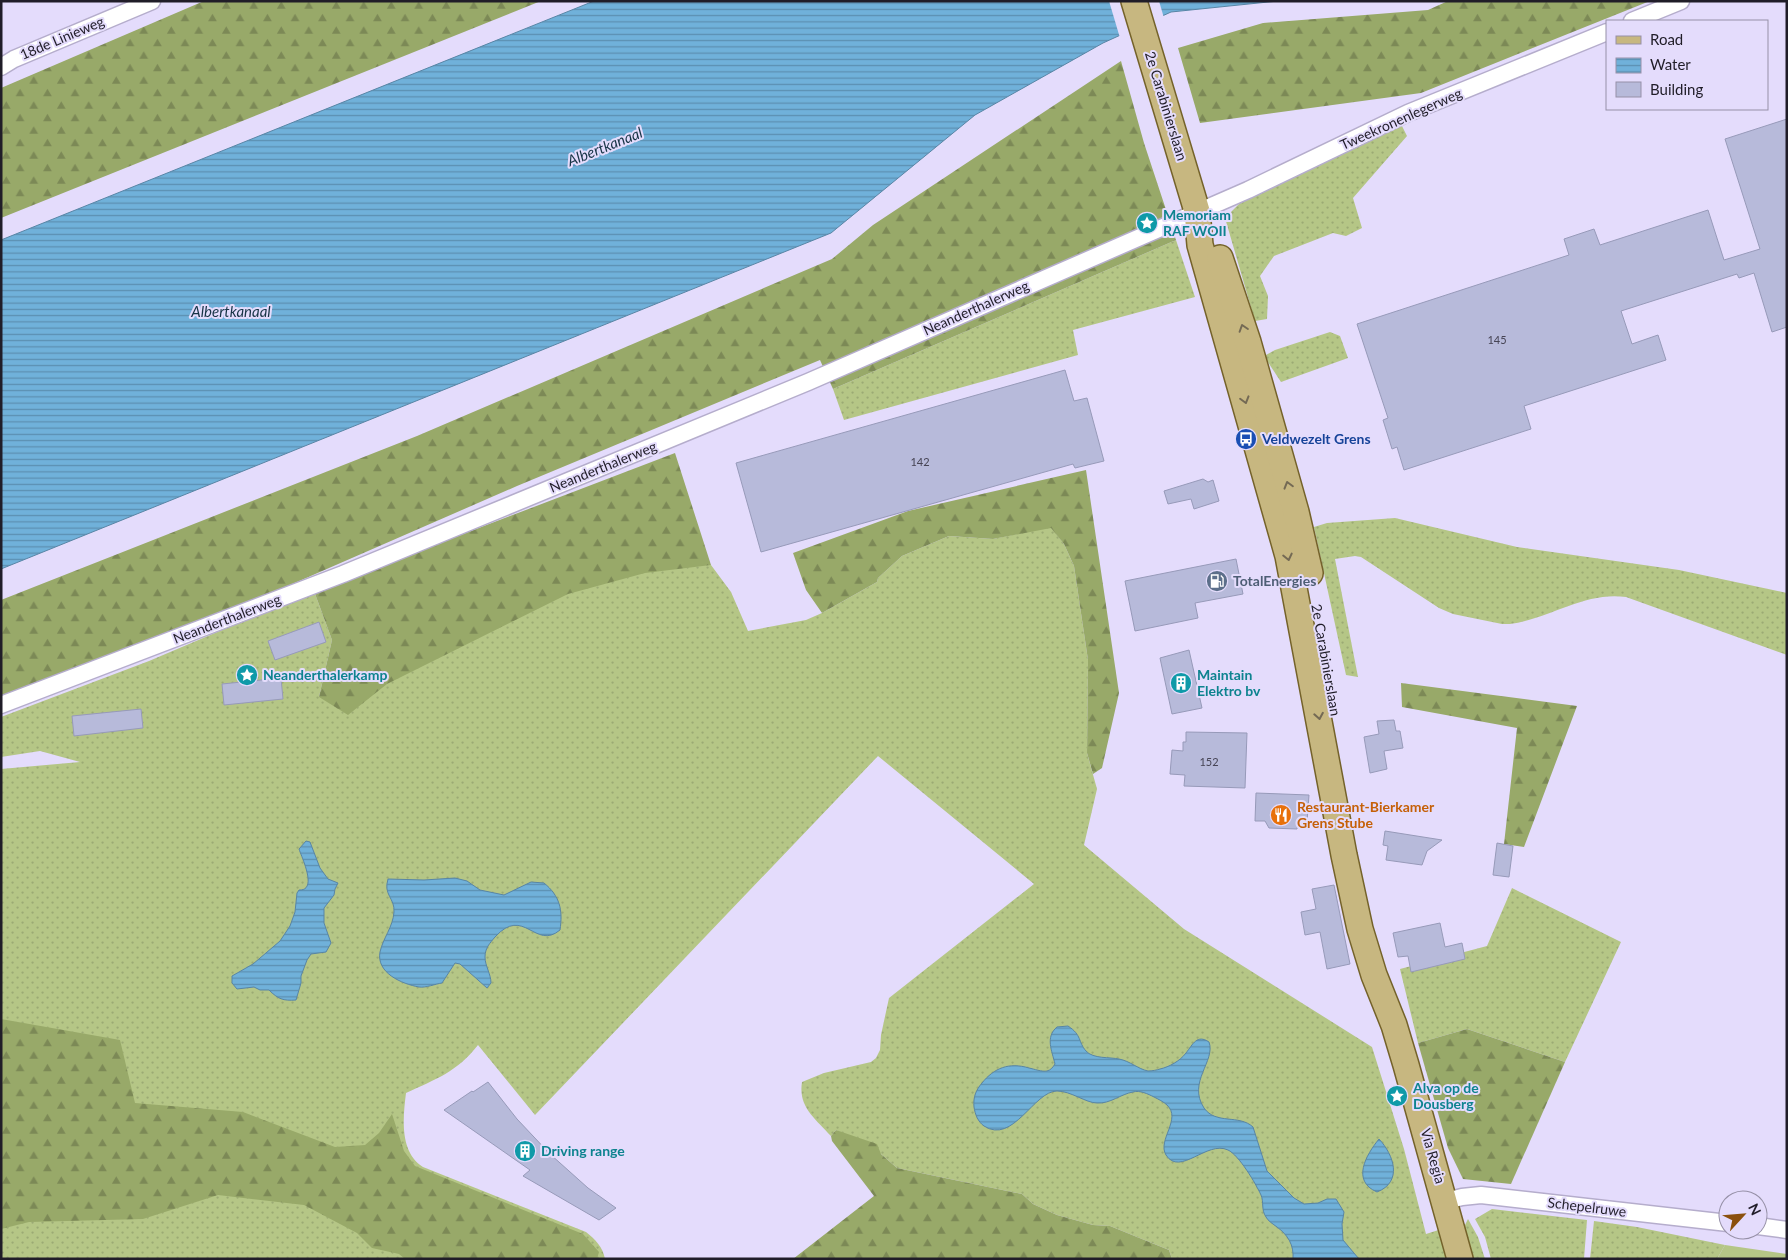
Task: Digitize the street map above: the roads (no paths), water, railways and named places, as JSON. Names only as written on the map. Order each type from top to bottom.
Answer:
[{"type":"main road","name":"2e Carabinierslaan","points":[[1134,1],[1197,211],[1200,245],[1273,497],[1288,556],[1357,882]]},
{"type":"main road","name":"Via Regia","points":[[1357,882],[1394,1025],[1446,1201],[1460,1259]]},
{"type":"street","name":"18de Linieweg","points":[[1,67],[14,59],[152,1]]},
{"type":"street","points":[[1634,20],[1681,1]]},
{"type":"street","name":"Tweekronenlegerweg","points":[[1197,211],[1248,190],[1408,113],[1606,32]]},
{"type":"street","name":"Neanderthalerweg","points":[[1,705],[370,563],[808,382],[1197,211]]},
{"type":"street","name":"Schepelruwe","points":[[1446,1201],[1481,1195],[1718,1222]]},
{"type":"street","points":[[1768,1227],[1787,1230]]},
{"type":"water","name":"Albertkanaal","points":[[594,1],[1278,1],[1171,12],[1103,43],[975,115],[831,233],[1,569],[1,240]]},
{"type":"water","points":[[306,841],[310,842],[320,868],[328,879],[338,883],[334,895],[324,908],[324,923],[331,943],[326,952],[311,954],[307,960],[301,976],[296,1000],[281,999],[269,990],[260,990],[254,987],[237,989],[232,983],[232,976],[253,964],[280,941],[290,926],[295,912],[297,893],[299,890],[305,889],[308,880],[299,849]]},
{"type":"water","points":[[455,878],[467,881],[480,890],[504,895],[531,882],[544,883],[557,898],[561,916],[560,930],[551,935],[543,935],[522,926],[514,925],[505,928],[495,937],[486,951],[485,960],[491,983],[487,988],[460,964],[455,963],[442,983],[419,987],[398,980],[386,972],[380,959],[381,947],[392,923],[394,912],[393,903],[387,889],[388,879],[424,880]]},
{"type":"water","points":[[1068,1026],[1076,1032],[1089,1054],[1097,1057],[1123,1060],[1148,1071],[1163,1068],[1174,1063],[1184,1056],[1193,1043],[1198,1040],[1201,1039],[1209,1042],[1209,1057],[1199,1089],[1204,1108],[1215,1116],[1241,1121],[1253,1127],[1267,1171],[1294,1198],[1304,1204],[1336,1199],[1344,1212],[1342,1224],[1343,1240],[1359,1259],[1293,1259],[1290,1241],[1267,1218],[1259,1190],[1247,1170],[1232,1153],[1220,1148],[1179,1162],[1172,1161],[1166,1155],[1164,1143],[1171,1123],[1171,1111],[1167,1105],[1147,1094],[1133,1092],[1106,1102],[1097,1103],[1057,1091],[1048,1093],[1023,1116],[1004,1129],[995,1130],[984,1126],[978,1120],[974,1110],[975,1094],[982,1083],[992,1073],[1009,1066],[1022,1066],[1043,1071],[1050,1070],[1055,1064],[1050,1044],[1051,1035],[1057,1027]]},
{"type":"water","points":[[1379,1139],[1392,1160],[1393,1175],[1385,1188],[1377,1192],[1369,1187],[1365,1181],[1363,1167]]},
{"type":"place","name":"Memoriam RAF WOII","points":[[1147,223]]},
{"type":"place","name":"Veldwezelt Grens","points":[[1246,439]]},
{"type":"place","name":"TotalEnergies","points":[[1217,581]]},
{"type":"place","name":"Neanderthalerkamp","points":[[247,675]]},
{"type":"place","name":"Maintain Elektro bv","points":[[1181,683]]},
{"type":"place","name":"Restaurant-Bierkamer Grens Stube","points":[[1281,815]]},
{"type":"place","name":"Alva op de Dousberg","points":[[1397,1096]]},
{"type":"place","name":"Driving range","points":[[525,1151]]}]
